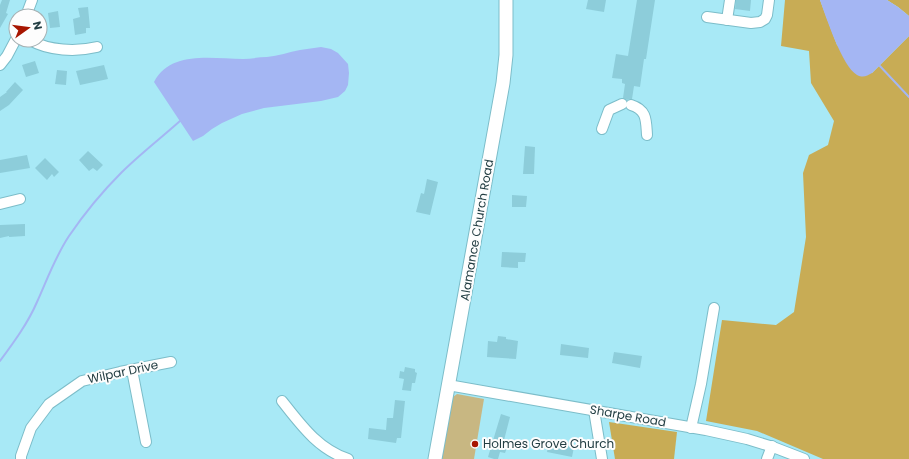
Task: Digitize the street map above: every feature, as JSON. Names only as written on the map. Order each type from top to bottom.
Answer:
[{"type":"main road","name":"Alamance Church Road","points":[[435,459],[503,83],[506,56],[506,0]]},
{"type":"street","points":[[727,20],[730,0]]},
{"type":"street","points":[[707,18],[751,23],[760,22],[765,19],[767,15],[769,0]]},
{"type":"street","points":[[48,46],[66,50],[97,47]]},
{"type":"street","points":[[0,64],[11,48]]},
{"type":"street","points":[[602,129],[609,110],[627,104],[639,108],[646,119],[647,135]]},
{"type":"street","points":[[0,204],[20,199]]},
{"type":"street","points":[[691,428],[702,384],[714,308]]},
{"type":"street","name":"Wilpar Drive","points":[[21,459],[31,428],[49,404],[82,381],[171,362]]},
{"type":"street","points":[[132,370],[146,442]]},
{"type":"street","name":"Sharpe Road","points":[[448,385],[594,410],[747,439],[772,446],[804,459]]},
{"type":"street","points":[[282,401],[306,431],[324,447],[338,456],[348,459]]},
{"type":"street","points":[[594,410],[602,459]]},
{"type":"street","points":[[766,459],[772,446]]},
{"type":"shaded area","points":[[785,0],[820,0],[837,45],[872,73],[909,36],[909,459],[823,459],[757,431],[706,421],[722,320],[776,325],[794,312],[806,237],[803,173],[809,155],[828,145],[834,121],[811,83],[809,51],[781,46]]},
{"type":"shaded area","points":[[887,0],[909,0],[909,16],[898,7]]},
{"type":"shaded area","points":[[457,394],[484,399],[474,459],[441,459],[453,397]]},
{"type":"shaded area","points":[[609,422],[677,432],[674,459],[615,459]]},
{"type":"water","points":[[820,0],[887,0],[909,16],[909,36],[872,73],[865,76],[859,76],[851,70],[840,52]]},
{"type":"water","points":[[321,47],[331,49],[338,53],[348,64],[348,85],[345,91],[338,97],[321,101],[264,108],[242,114],[222,123],[193,141],[154,82],[161,72],[171,65],[193,58],[243,59],[267,57]]},
{"type":"building","points":[[2,0],[10,0],[6,13],[8,14],[0,28],[0,5]]},
{"type":"building","points":[[588,0],[606,0],[604,12],[586,9]]},
{"type":"building","points":[[637,0],[655,0],[640,87],[634,86],[632,99],[627,100],[623,98],[625,84],[622,83],[622,79],[612,78],[616,54],[628,56]]},
{"type":"building","points":[[736,0],[751,0],[750,11],[735,9]]},
{"type":"building","points":[[88,7],[90,28],[86,28],[86,33],[75,35],[73,19],[80,17],[78,8]]},
{"type":"building","points":[[58,11],[60,27],[50,28],[48,13]]},
{"type":"building","points":[[35,61],[39,73],[26,77],[22,65]]},
{"type":"building","points":[[104,65],[108,79],[80,85],[76,71]]},
{"type":"building","points":[[57,70],[67,71],[66,85],[55,84]]},
{"type":"building","points":[[15,82],[23,90],[9,105],[0,111],[0,97],[7,92]]},
{"type":"building","points":[[525,146],[535,147],[534,174],[523,174]]},
{"type":"building","points":[[88,151],[103,165],[97,171],[93,168],[89,171],[79,160]]},
{"type":"building","points":[[27,155],[30,168],[0,173],[0,160]]},
{"type":"building","points":[[45,158],[59,172],[54,177],[52,174],[47,180],[35,168]]},
{"type":"building","points":[[427,179],[438,182],[430,215],[416,212],[421,193],[424,194]]},
{"type":"building","points":[[512,195],[527,196],[526,207],[512,207]]},
{"type":"building","points":[[25,224],[25,236],[9,236],[0,238],[0,225]]},
{"type":"building","points":[[502,252],[526,253],[525,262],[518,262],[518,268],[501,267]]},
{"type":"building","points":[[498,336],[518,341],[516,359],[487,357],[488,341],[497,342]]},
{"type":"building","points":[[561,344],[589,348],[588,358],[560,355]]},
{"type":"building","points":[[614,352],[642,356],[640,368],[612,363]]},
{"type":"building","points":[[405,367],[415,369],[415,372],[417,373],[415,383],[412,383],[411,391],[402,390],[404,379],[399,378],[400,371],[404,372]]},
{"type":"building","points":[[395,400],[405,401],[401,438],[397,438],[396,443],[368,439],[369,428],[386,430],[387,418],[393,418]]},
{"type":"building","points":[[501,414],[510,417],[503,444],[508,445],[505,453],[500,452],[498,459],[494,459],[488,457]]},
{"type":"building","points":[[549,442],[574,447],[572,457],[547,452]]},
{"type":"waterway","points":[[878,64],[909,97]]},
{"type":"waterway","points":[[0,361],[29,317],[60,252],[69,236],[81,220],[100,195],[121,173],[180,121],[182,121]]},
{"type":"place","name":"Holmes Grove Church","points":[[475,444]]}]
